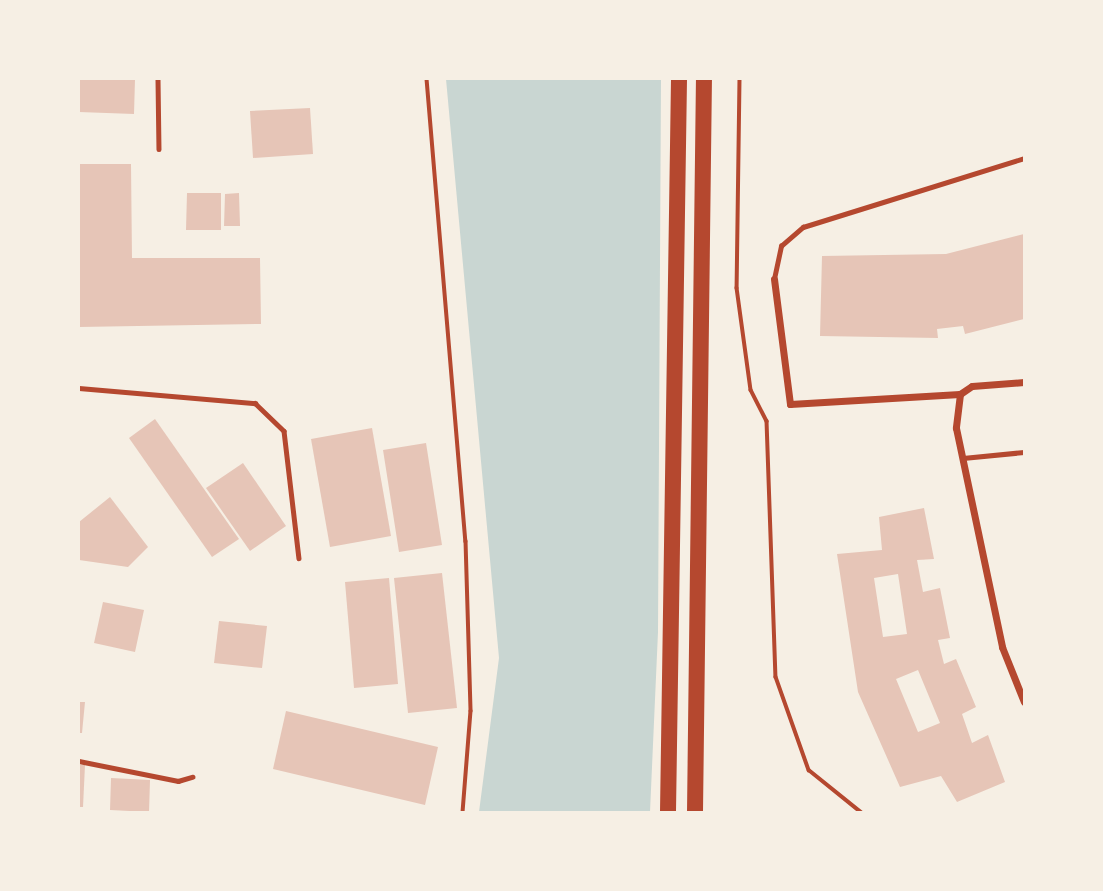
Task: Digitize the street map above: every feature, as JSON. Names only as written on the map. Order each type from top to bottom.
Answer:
[{"type":"highway","points":[[668,812],[679,79]]},
{"type":"highway","points":[[695,812],[704,79]]},
{"type":"street","points":[[774,279],[790,404],[960,394],[972,387],[1024,382]]},
{"type":"street","points":[[960,394],[956,428],[1002,647],[1024,702]]},
{"type":"lane","points":[[158,79],[159,149]]},
{"type":"lane","points":[[774,279],[781,246],[803,227],[1024,158]]},
{"type":"lane","points":[[79,388],[255,403],[284,431],[299,558]]},
{"type":"lane","points":[[963,458],[1024,452]]},
{"type":"lane","points":[[79,761],[178,781],[192,777]]},
{"type":"path","points":[[427,79],[466,541],[471,711],[463,812]]},
{"type":"path","points":[[740,79],[737,288],[751,390],[767,421],[776,677],[809,770],[861,812]]},
{"type":"shaded area","points":[[446,79],[661,79],[658,632],[650,812],[479,812],[499,658]]},
{"type":"building","points":[[79,79],[135,79],[134,114],[79,112]]},
{"type":"building","points":[[310,108],[313,154],[253,158],[250,111]]},
{"type":"building","points":[[79,164],[131,164],[132,258],[260,258],[261,324],[79,327]]},
{"type":"building","points":[[187,193],[221,193],[221,230],[186,230]]},
{"type":"building","points":[[239,193],[240,226],[224,226],[225,194]]},
{"type":"building","points":[[1024,234],[1024,319],[965,334],[963,326],[937,329],[938,338],[820,336],[822,256],[946,254]]},
{"type":"building","points":[[155,419],[239,539],[212,557],[129,438]]},
{"type":"building","points":[[372,428],[391,536],[330,547],[311,439]]},
{"type":"building","points":[[426,443],[442,545],[399,552],[383,450]]},
{"type":"building","points":[[243,463],[286,526],[250,551],[206,488]]},
{"type":"building","points":[[110,497],[148,547],[128,567],[79,560],[79,522]]},
{"type":"building","points":[[924,508],[934,559],[917,560],[923,592],[940,588],[950,638],[938,640],[944,664],[956,659],[976,707],[962,714],[972,743],[988,735],[1005,782],[957,802],[941,776],[900,787],[858,692],[837,554],[882,550],[879,517]],"holes":[[[898,574],[907,634],[883,637],[874,578]],[[918,670],[940,723],[918,732],[896,679]]]},
{"type":"building","points":[[442,573],[457,708],[408,713],[394,578]]},
{"type":"building","points":[[389,578],[398,684],[354,688],[345,582]]},
{"type":"building","points":[[103,602],[144,610],[135,652],[94,643]]},
{"type":"building","points":[[219,621],[267,626],[262,668],[214,663]]},
{"type":"building","points":[[79,702],[85,702],[82,733],[79,733]]},
{"type":"building","points":[[286,711],[438,747],[425,805],[273,769]]},
{"type":"building","points":[[79,765],[85,765],[83,807],[79,807]]},
{"type":"building","points":[[111,778],[150,780],[149,812],[110,810]]}]
